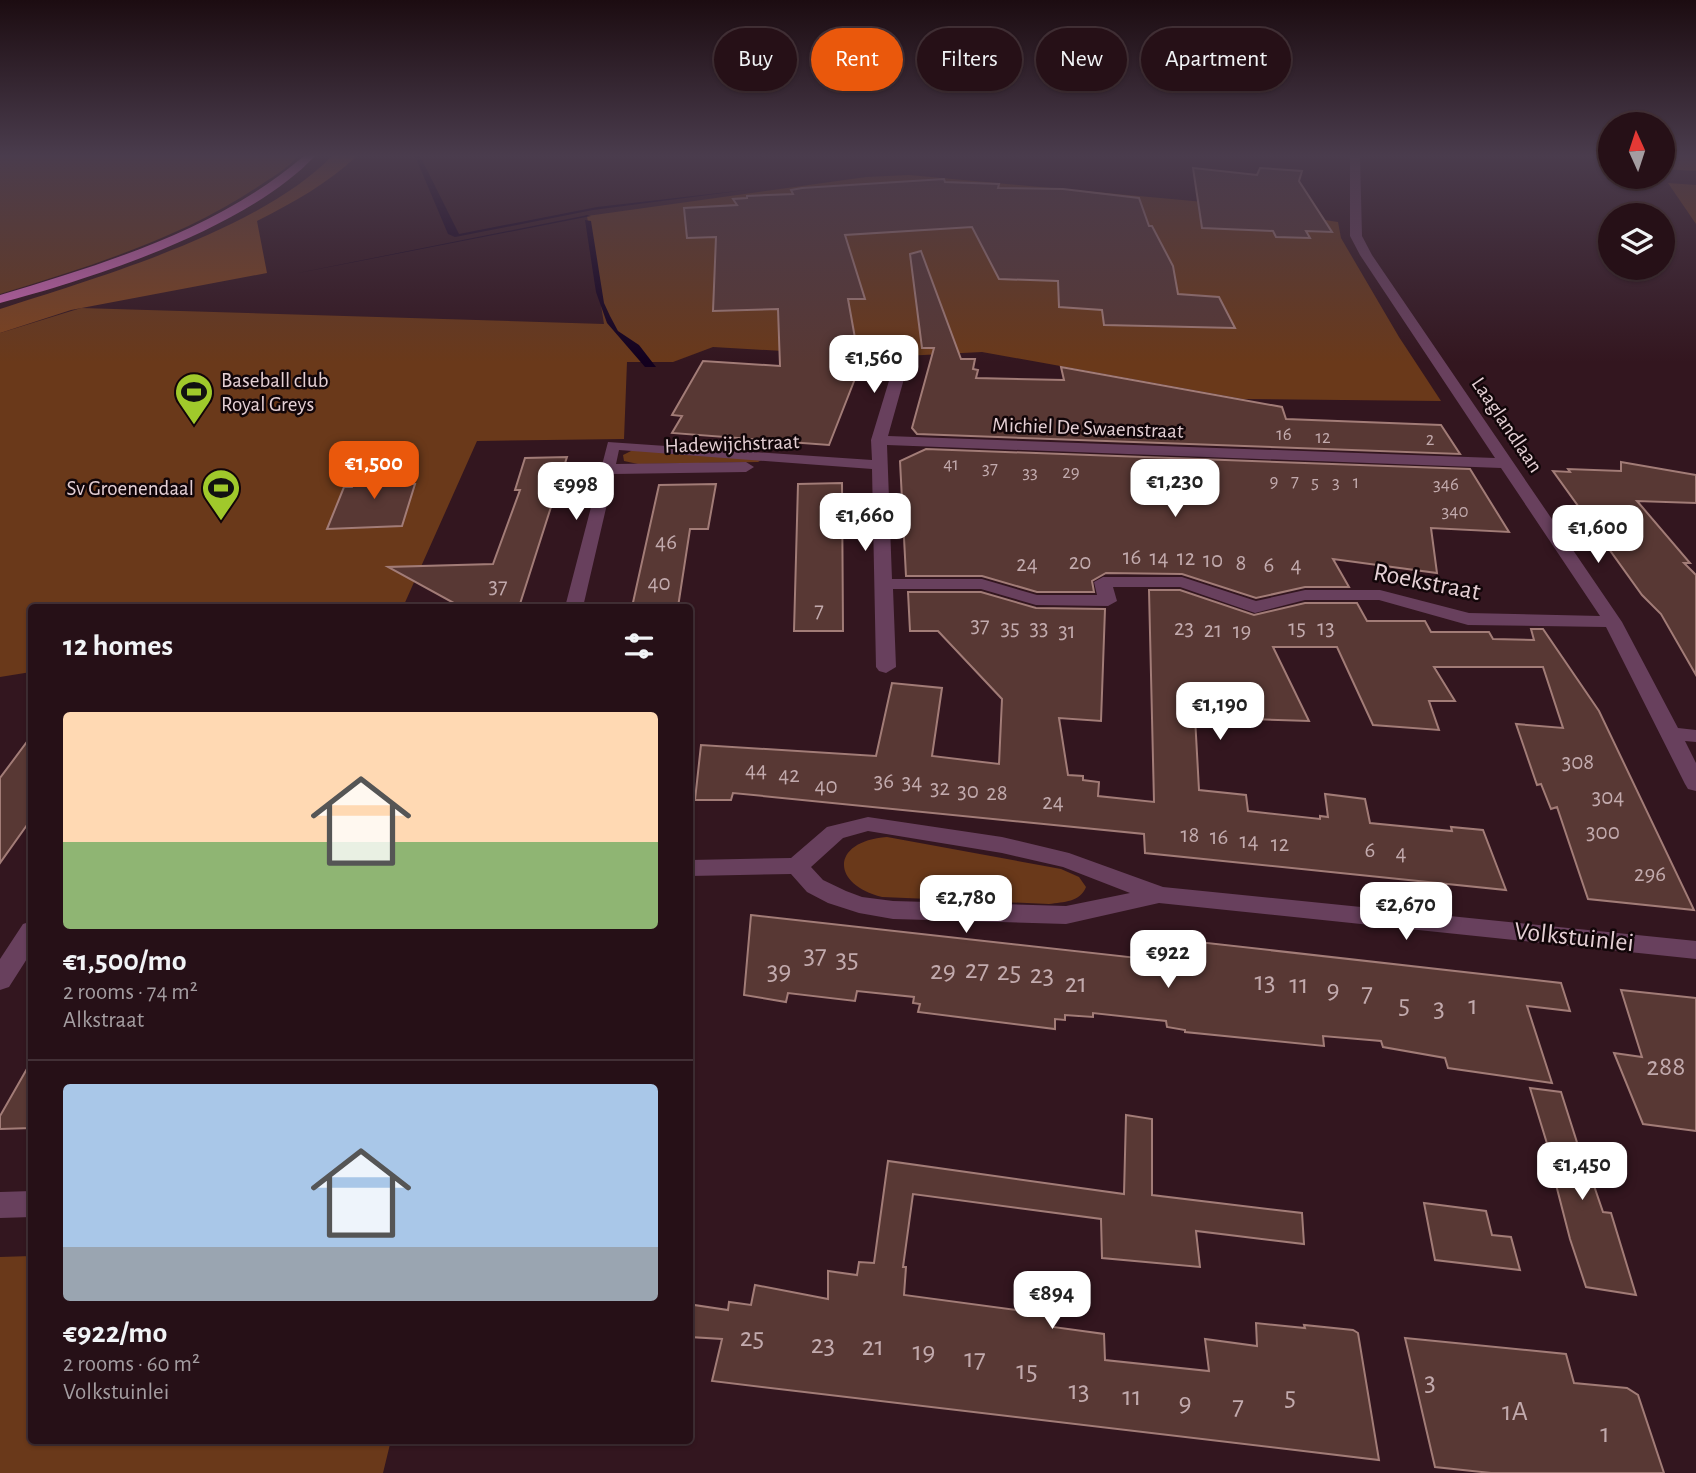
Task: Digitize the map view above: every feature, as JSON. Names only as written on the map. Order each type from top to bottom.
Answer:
[{"type":"highway","points":[[0,299],[112,262],[201,225]]},
{"type":"street","name":"Laaglandlaan","points":[[1356,225],[1356,236],[1366,256],[1613,622],[1696,784]]},
{"type":"street","points":[[887,667],[879,440],[902,361]]},
{"type":"street","name":"Michiel De Swaenstraat","points":[[879,440],[1171,453],[1505,463]]},
{"type":"street","name":"Hadewijchstraat","points":[[815,462],[763,467],[608,469],[613,445],[879,465]]},
{"type":"street","points":[[575,604],[608,469]]},
{"type":"street","name":"Roekstraat","points":[[886,584],[982,584],[1037,600],[1108,601],[1103,582],[1182,582],[1255,607],[1305,595],[1380,595],[1468,619],[1613,622]]},
{"type":"street","points":[[1671,734],[1696,736]]},
{"type":"street","name":"Volkstuinlei","points":[[1160,895],[1066,915],[894,910],[859,905],[837,897],[815,886],[797,866],[835,832],[868,824],[1002,845],[1069,861],[1160,895],[1696,950]]},
{"type":"street","points":[[693,869],[797,866]]},
{"type":"street","points":[[0,980],[28,936]]},
{"type":"street","points":[[0,1205],[28,1204]]},
{"type":"shaded area","points":[[0,225],[190,225],[100,262],[0,294]]},
{"type":"shaded area","points":[[229,225],[258,225],[267,273],[71,310],[0,333],[0,309],[176,249]]},
{"type":"shaded area","points":[[444,225],[454,225],[459,234],[518,225],[455,237],[448,234]]},
{"type":"shaded area","points":[[539,225],[546,225],[293,274]]},
{"type":"shaded area","points":[[586,225],[592,225],[604,303],[610,316],[618,331],[639,345],[656,367],[645,367],[607,323],[596,292]]},
{"type":"shaded area","points":[[588,225],[1339,225],[1341,238],[1399,337],[1441,401],[1243,399],[982,352],[884,357],[713,347],[673,362],[627,362],[624,439],[477,441],[404,604],[28,604],[28,672],[0,677],[0,333],[81,308],[604,324]]},
{"type":"shaded area","points":[[633,450],[763,459],[758,462],[638,464],[624,461],[623,455]]},
{"type":"shaded area","points":[[887,837],[1061,869],[1079,877],[1086,887],[1076,898],[1049,904],[882,897],[853,883],[844,864],[847,854],[855,846]]},
{"type":"shaded area","points":[[28,1256],[28,1444],[390,1444],[383,1473],[0,1473],[0,1257]]},
{"type":"building","points":[[686,225],[1149,225],[1152,226],[1173,266],[1178,294],[1219,297],[1235,328],[1104,325],[1102,310],[1059,307],[1058,281],[999,279],[972,227],[845,235],[865,299],[848,299],[860,366],[829,445],[672,433],[682,416],[672,415],[703,361],[780,366],[778,309],[713,311],[716,237],[687,238]]},
{"type":"building","points":[[1202,225],[1327,225],[1332,232],[1306,231],[1310,238],[1276,237],[1273,231],[1202,228]]},
{"type":"building","points":[[921,251],[961,359],[975,359],[973,369],[978,370],[976,378],[1064,380],[1061,367],[1282,407],[1286,419],[1441,425],[1460,454],[917,434],[912,428],[934,348],[922,348],[910,254]]},
{"type":"building","points":[[926,449],[1470,469],[1509,532],[1431,528],[1437,573],[1333,559],[1349,587],[1305,587],[1256,598],[1182,574],[1106,573],[1092,581],[1094,592],[1037,592],[982,576],[906,576],[900,461]]},
{"type":"building","points":[[567,457],[520,604],[456,604],[388,567],[493,564],[520,490],[515,490],[525,458]]},
{"type":"building","points":[[1621,462],[1696,475],[1696,503],[1637,501],[1690,563],[1684,563],[1696,575],[1696,675],[1661,614],[1642,595],[1553,471],[1621,471]]},
{"type":"building","points":[[412,471],[407,484],[415,484],[402,526],[327,529],[344,487],[352,487],[358,473]]},
{"type":"building","points":[[842,483],[843,631],[794,631],[798,484]]},
{"type":"building","points":[[716,484],[708,529],[690,529],[678,604],[633,604],[659,485]]},
{"type":"building","points":[[1149,590],[1180,590],[1254,615],[1305,603],[1357,603],[1367,621],[1425,621],[1431,632],[1489,632],[1493,639],[1534,640],[1531,629],[1543,629],[1599,711],[1694,910],[1588,899],[1557,807],[1551,809],[1541,784],[1537,785],[1516,724],[1563,728],[1543,667],[1434,667],[1455,701],[1429,701],[1439,730],[1373,725],[1337,647],[1273,647],[1309,721],[1195,717],[1199,790],[1246,795],[1248,811],[1320,819],[1320,816],[1328,817],[1325,794],[1365,799],[1370,823],[1452,831],[1451,827],[1483,830],[1506,890],[1145,853],[1144,834],[733,793],[731,800],[695,800],[701,745],[876,756],[892,683],[942,688],[932,756],[999,764],[1002,699],[938,631],[910,631],[908,592],[981,592],[1036,608],[1105,609],[1101,721],[1059,718],[1068,775],[1083,776],[1083,780],[1099,782],[1098,796],[1154,802]]},
{"type":"building","points":[[28,740],[28,824],[0,863],[0,778]]},
{"type":"building","points":[[751,915],[1146,959],[1145,936],[1561,983],[1570,1011],[1527,1006],[1552,1083],[1448,1068],[1445,1058],[1383,1047],[1381,1041],[1323,1036],[1324,1046],[1185,1032],[1167,1027],[1166,1021],[1093,1013],[1093,1017],[1065,1015],[1065,1020],[1055,1019],[1055,1029],[918,1012],[920,1004],[913,1003],[914,997],[857,991],[855,1001],[788,993],[786,1002],[744,995]]},
{"type":"building","points":[[1621,990],[1696,998],[1696,1131],[1643,1124],[1614,1053],[1642,1057]]},
{"type":"building","points":[[28,1067],[28,1128],[0,1129],[0,1116]]},
{"type":"building","points":[[1530,1088],[1561,1092],[1588,1177],[1591,1177],[1603,1212],[1611,1213],[1636,1295],[1586,1287],[1570,1239],[1553,1173],[1556,1173]]},
{"type":"building","points":[[1126,1115],[1152,1119],[1152,1195],[1302,1213],[1304,1244],[1196,1231],[1200,1267],[1102,1258],[1101,1219],[913,1194],[903,1267],[906,1267],[904,1295],[1053,1315],[1053,1327],[1104,1334],[1105,1360],[1209,1371],[1205,1339],[1257,1346],[1256,1323],[1353,1330],[1358,1333],[1379,1460],[712,1381],[722,1339],[693,1337],[694,1305],[728,1310],[729,1302],[751,1305],[755,1285],[828,1299],[828,1271],[857,1275],[859,1262],[874,1263],[888,1161],[1124,1194]]},
{"type":"building","points":[[1424,1203],[1486,1211],[1492,1235],[1511,1237],[1520,1270],[1435,1260]]},
{"type":"building","points":[[1405,1338],[1566,1354],[1574,1383],[1627,1388],[1638,1395],[1664,1473],[1491,1473],[1435,1467]]},
{"type":"place","name":"Baseball club Royal Greys","points":[[194,426]]},
{"type":"place","name":"Sv Groenendaal","points":[[221,522]]}]
